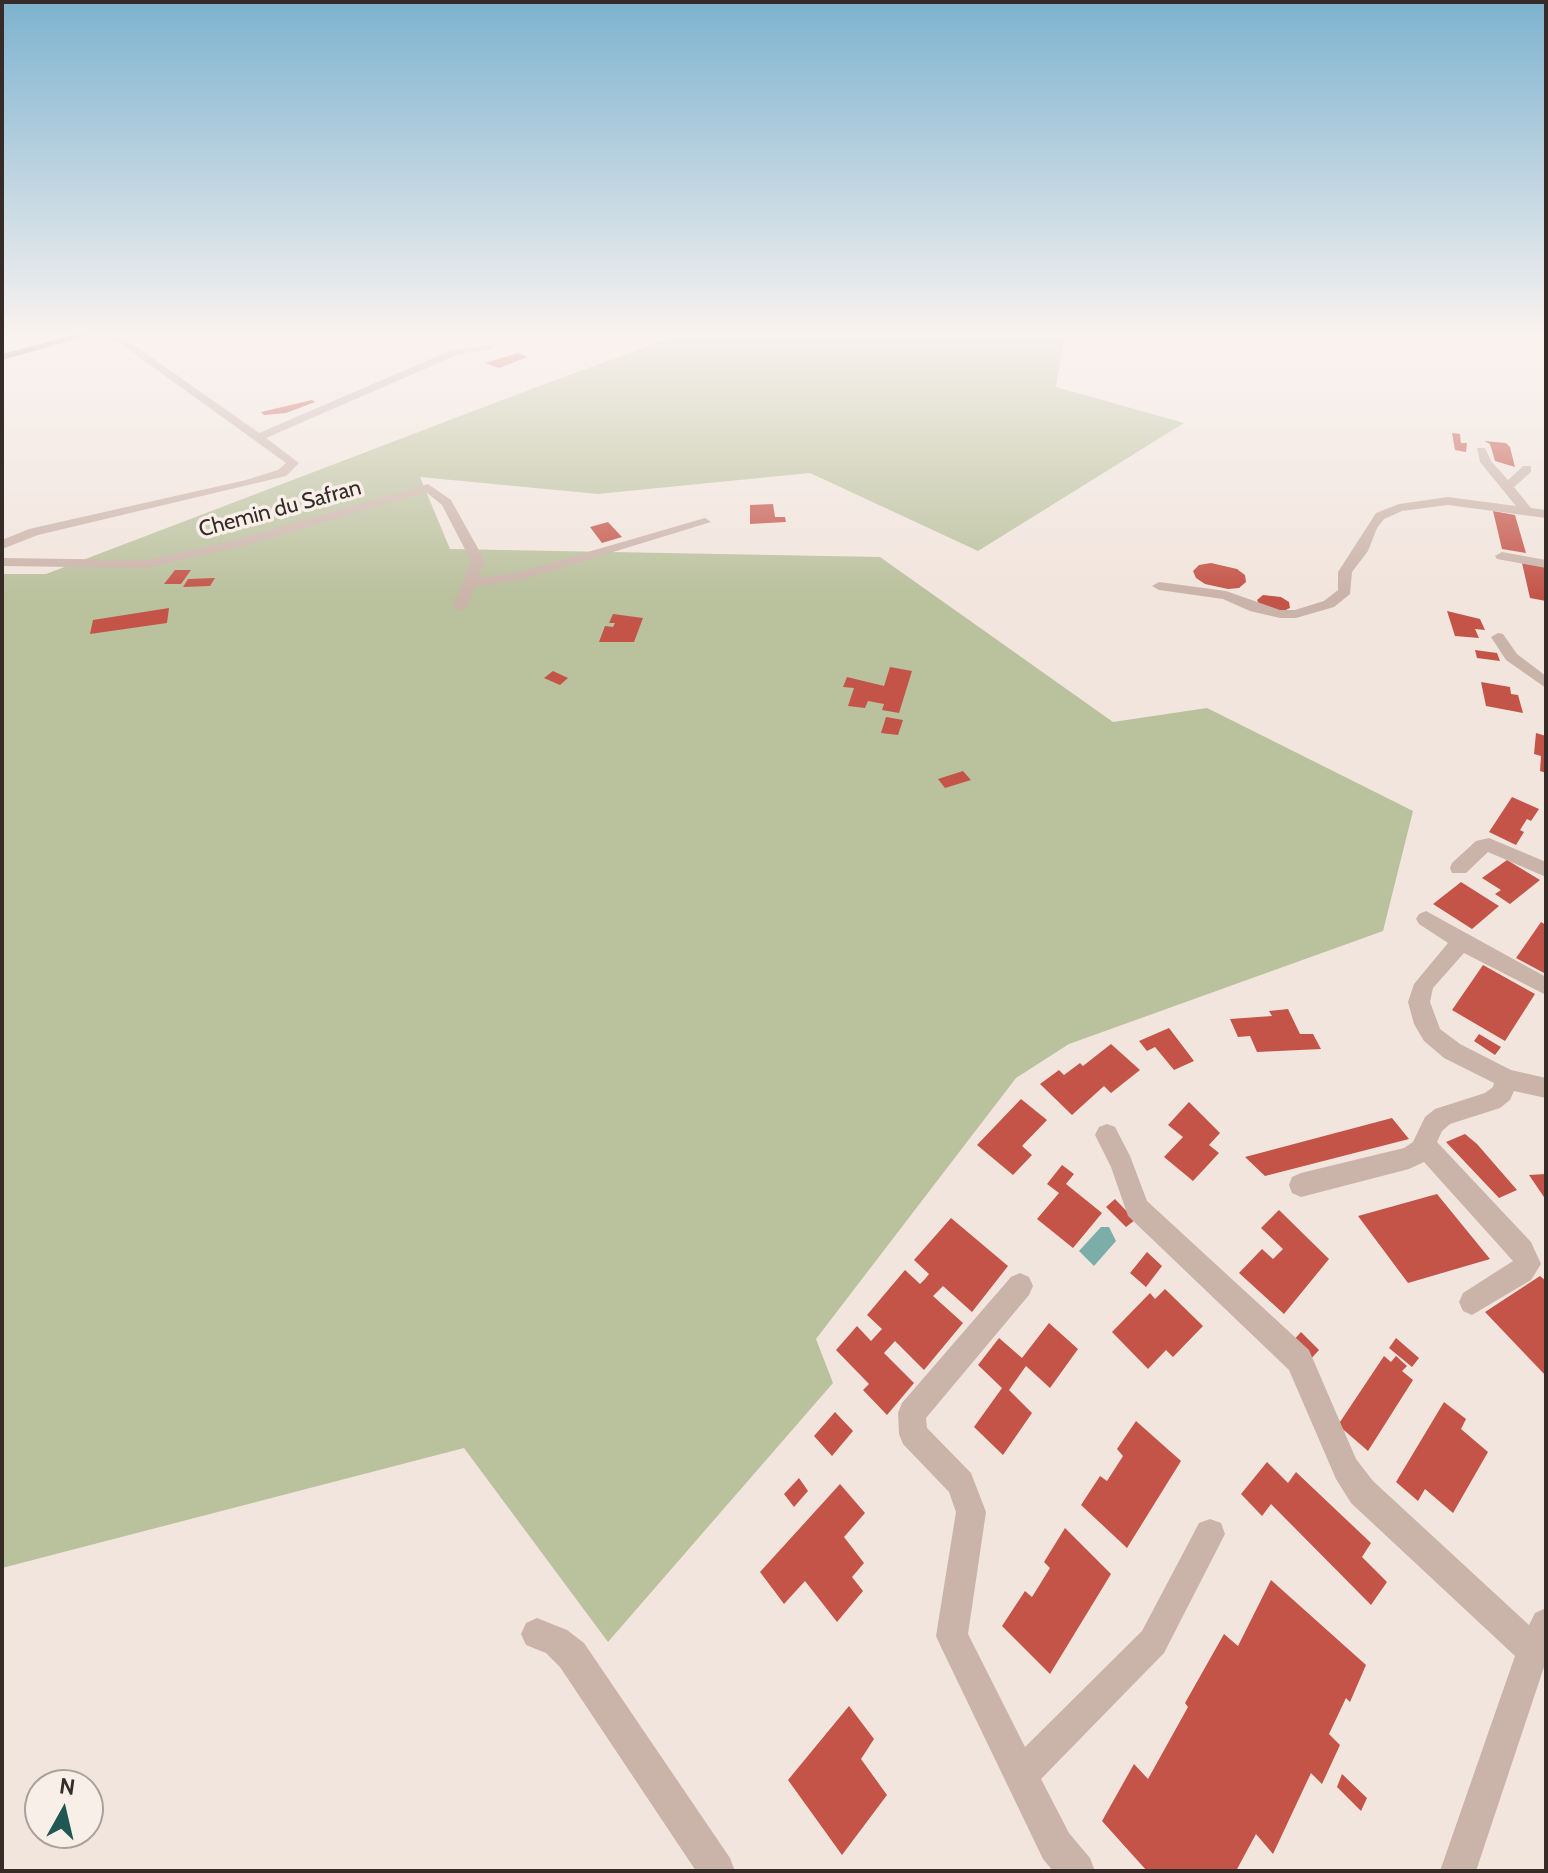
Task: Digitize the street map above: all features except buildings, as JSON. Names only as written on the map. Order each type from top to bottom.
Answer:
[{"type":"street","points":[[2,545],[34,532],[249,483],[291,467],[291,458],[239,422]]},
{"type":"street","points":[[260,437],[293,422]]},
{"type":"street","points":[[1481,450],[1486,462],[1526,510]]},
{"type":"street","points":[[1507,487],[1527,469]]},
{"type":"street","name":"Chemin du Safran","points":[[2,562],[146,564],[238,543],[428,488],[447,503],[478,561],[460,607]]},
{"type":"street","points":[[1159,586],[1226,595],[1255,608],[1296,614],[1329,604],[1345,591],[1345,572],[1361,551],[1371,528],[1380,516],[1399,508],[1448,501],[1546,514]]},
{"type":"street","points":[[471,583],[520,576],[705,522]]},
{"type":"street","points":[[1502,556],[1546,564]]},
{"type":"street","points":[[1498,637],[1511,657],[1546,683]]},
{"type":"street","points":[[1459,868],[1483,846],[1489,845],[1546,870]]},
{"type":"street","points":[[1426,919],[1461,942],[1546,987]]},
{"type":"street","points":[[1461,942],[1424,984],[1419,1002],[1421,1017],[1432,1035],[1452,1051],[1507,1079],[1546,1088]]},
{"type":"street","points":[[1301,1185],[1409,1158],[1425,1146],[1433,1124],[1443,1116],[1492,1101],[1502,1093],[1507,1079]]},
{"type":"street","points":[[1107,1135],[1122,1164],[1137,1208],[1299,1360],[1346,1469],[1362,1492],[1540,1638],[1458,1871]]},
{"type":"street","points":[[1425,1146],[1522,1251],[1528,1264],[1522,1271],[1472,1302]]},
{"type":"street","points":[[1020,1286],[912,1413],[913,1434],[961,1483],[971,1512],[952,1636],[1056,1846],[1077,1871]]},
{"type":"street","points":[[1021,1775],[1153,1642],[1210,1534]]},
{"type":"street","points":[[537,1634],[556,1641],[572,1655],[717,1871]]},
{"type":"green space","points":[[444,422],[1182,422],[978,551],[810,473],[598,494],[420,477],[450,549],[880,557],[1113,722],[1207,708],[1413,811],[1383,931],[1069,1044],[1016,1078],[816,1339],[833,1383],[608,1642],[464,1448],[2,1568],[2,574],[46,574]]},
{"type":"water","points":[[1101,1227],[1109,1227],[1116,1241],[1094,1266],[1079,1251]]}]
